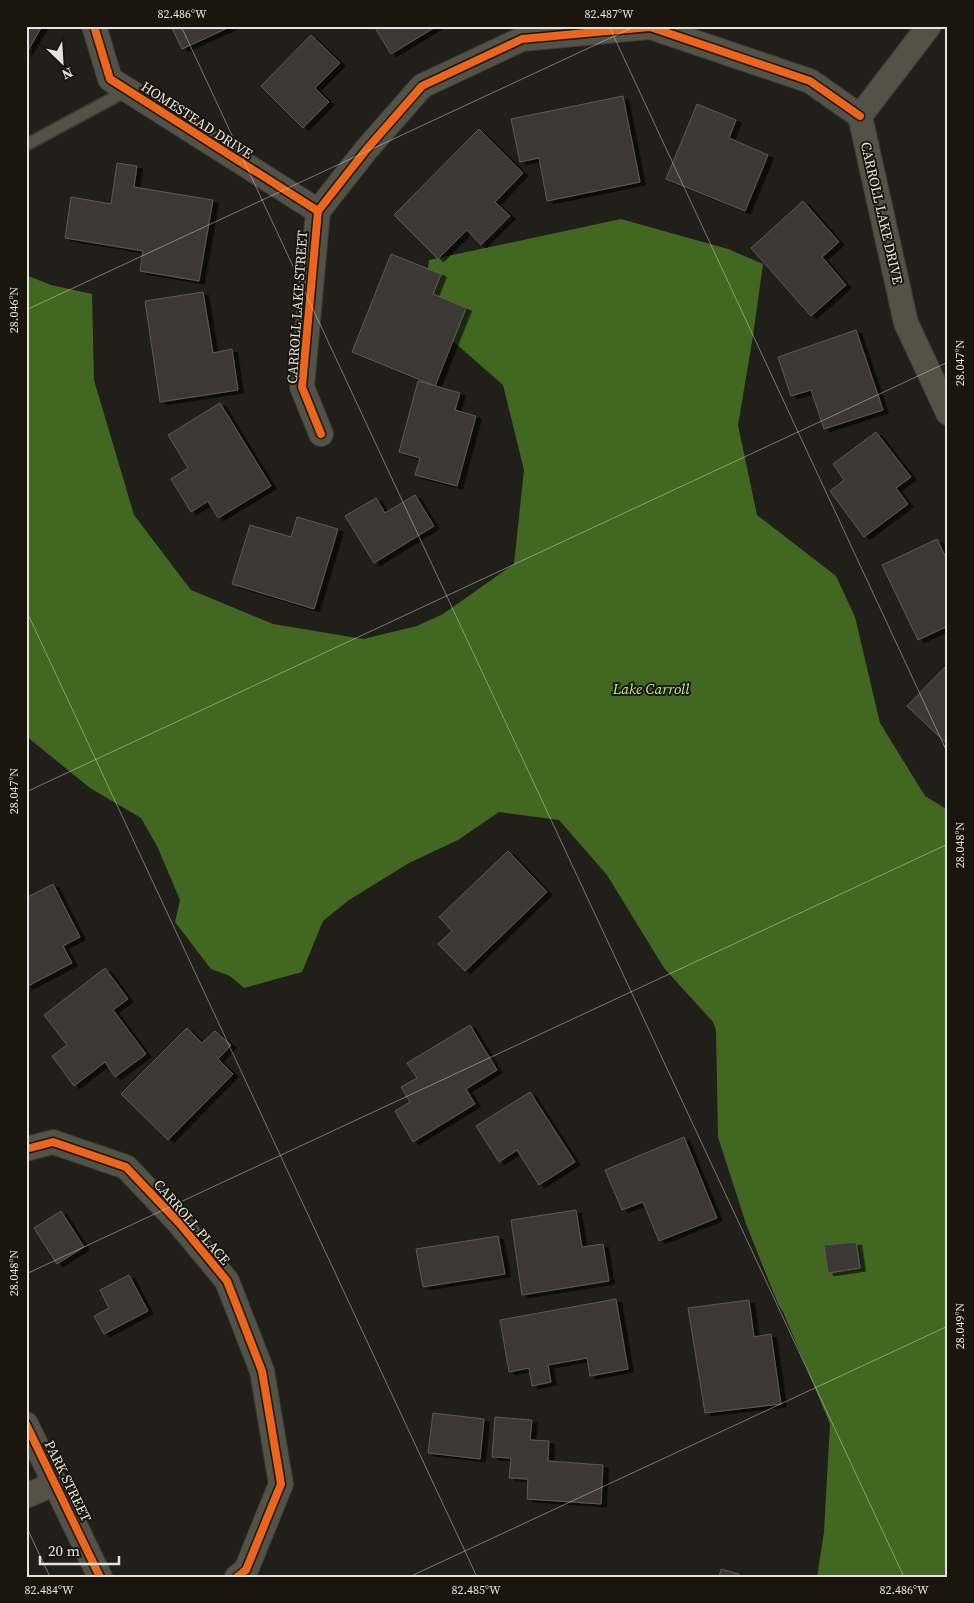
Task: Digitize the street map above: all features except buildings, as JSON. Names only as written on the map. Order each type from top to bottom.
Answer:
[{"type":"street","name":"HOMESTEAD DRIVE","points":[[94,26],[110,79],[318,211]]},
{"type":"street","points":[[318,211],[366,150],[422,86],[522,39],[650,27],[810,81],[860,116],[928,26]]},
{"type":"street","name":"CARROLL LAKE DRIVE","points":[[860,116],[906,322],[948,413]]},
{"type":"street","name":"CARROLL LAKE STREET","points":[[318,211],[302,387],[321,434]]},
{"type":"street","name":"CARROLL PLACE","points":[[26,1148],[53,1142],[126,1167],[180,1224],[227,1282],[262,1371],[281,1484],[246,1570],[237,1577]]},
{"type":"street","name":"PARK STREET","points":[[26,1424],[100,1577]]},
{"type":"street","points":[[26,1496],[56,1483]]},
{"type":"lane","points":[[26,145],[128,90]]},
{"type":"water","name":"Lake Carroll","points":[[621,219],[728,249],[763,264],[738,425],[757,515],[836,576],[855,617],[880,723],[925,796],[948,810],[948,1577],[817,1577],[824,1532],[830,1424],[746,1224],[718,1137],[716,1030],[713,1022],[664,968],[607,875],[559,820],[499,812],[458,840],[409,863],[349,900],[323,921],[302,972],[244,988],[230,976],[211,969],[175,922],[180,900],[157,846],[141,818],[90,788],[26,736],[26,275],[51,285],[92,294],[94,380],[134,515],[191,590],[273,624],[363,639],[417,626],[443,614],[514,564],[524,470],[503,385],[422,314],[429,260]]},
{"type":"cycle path","points":[[94,26],[110,79],[318,211]]},
{"type":"cycle path","points":[[321,434],[302,387],[318,211],[366,150],[422,86],[522,39],[650,27],[810,81],[860,116]]},
{"type":"cycle path","points":[[26,1149],[53,1142],[126,1167],[180,1224],[227,1281],[262,1371],[281,1484],[246,1570],[237,1577]]},
{"type":"cycle path","points":[[26,1424],[100,1577]]}]
